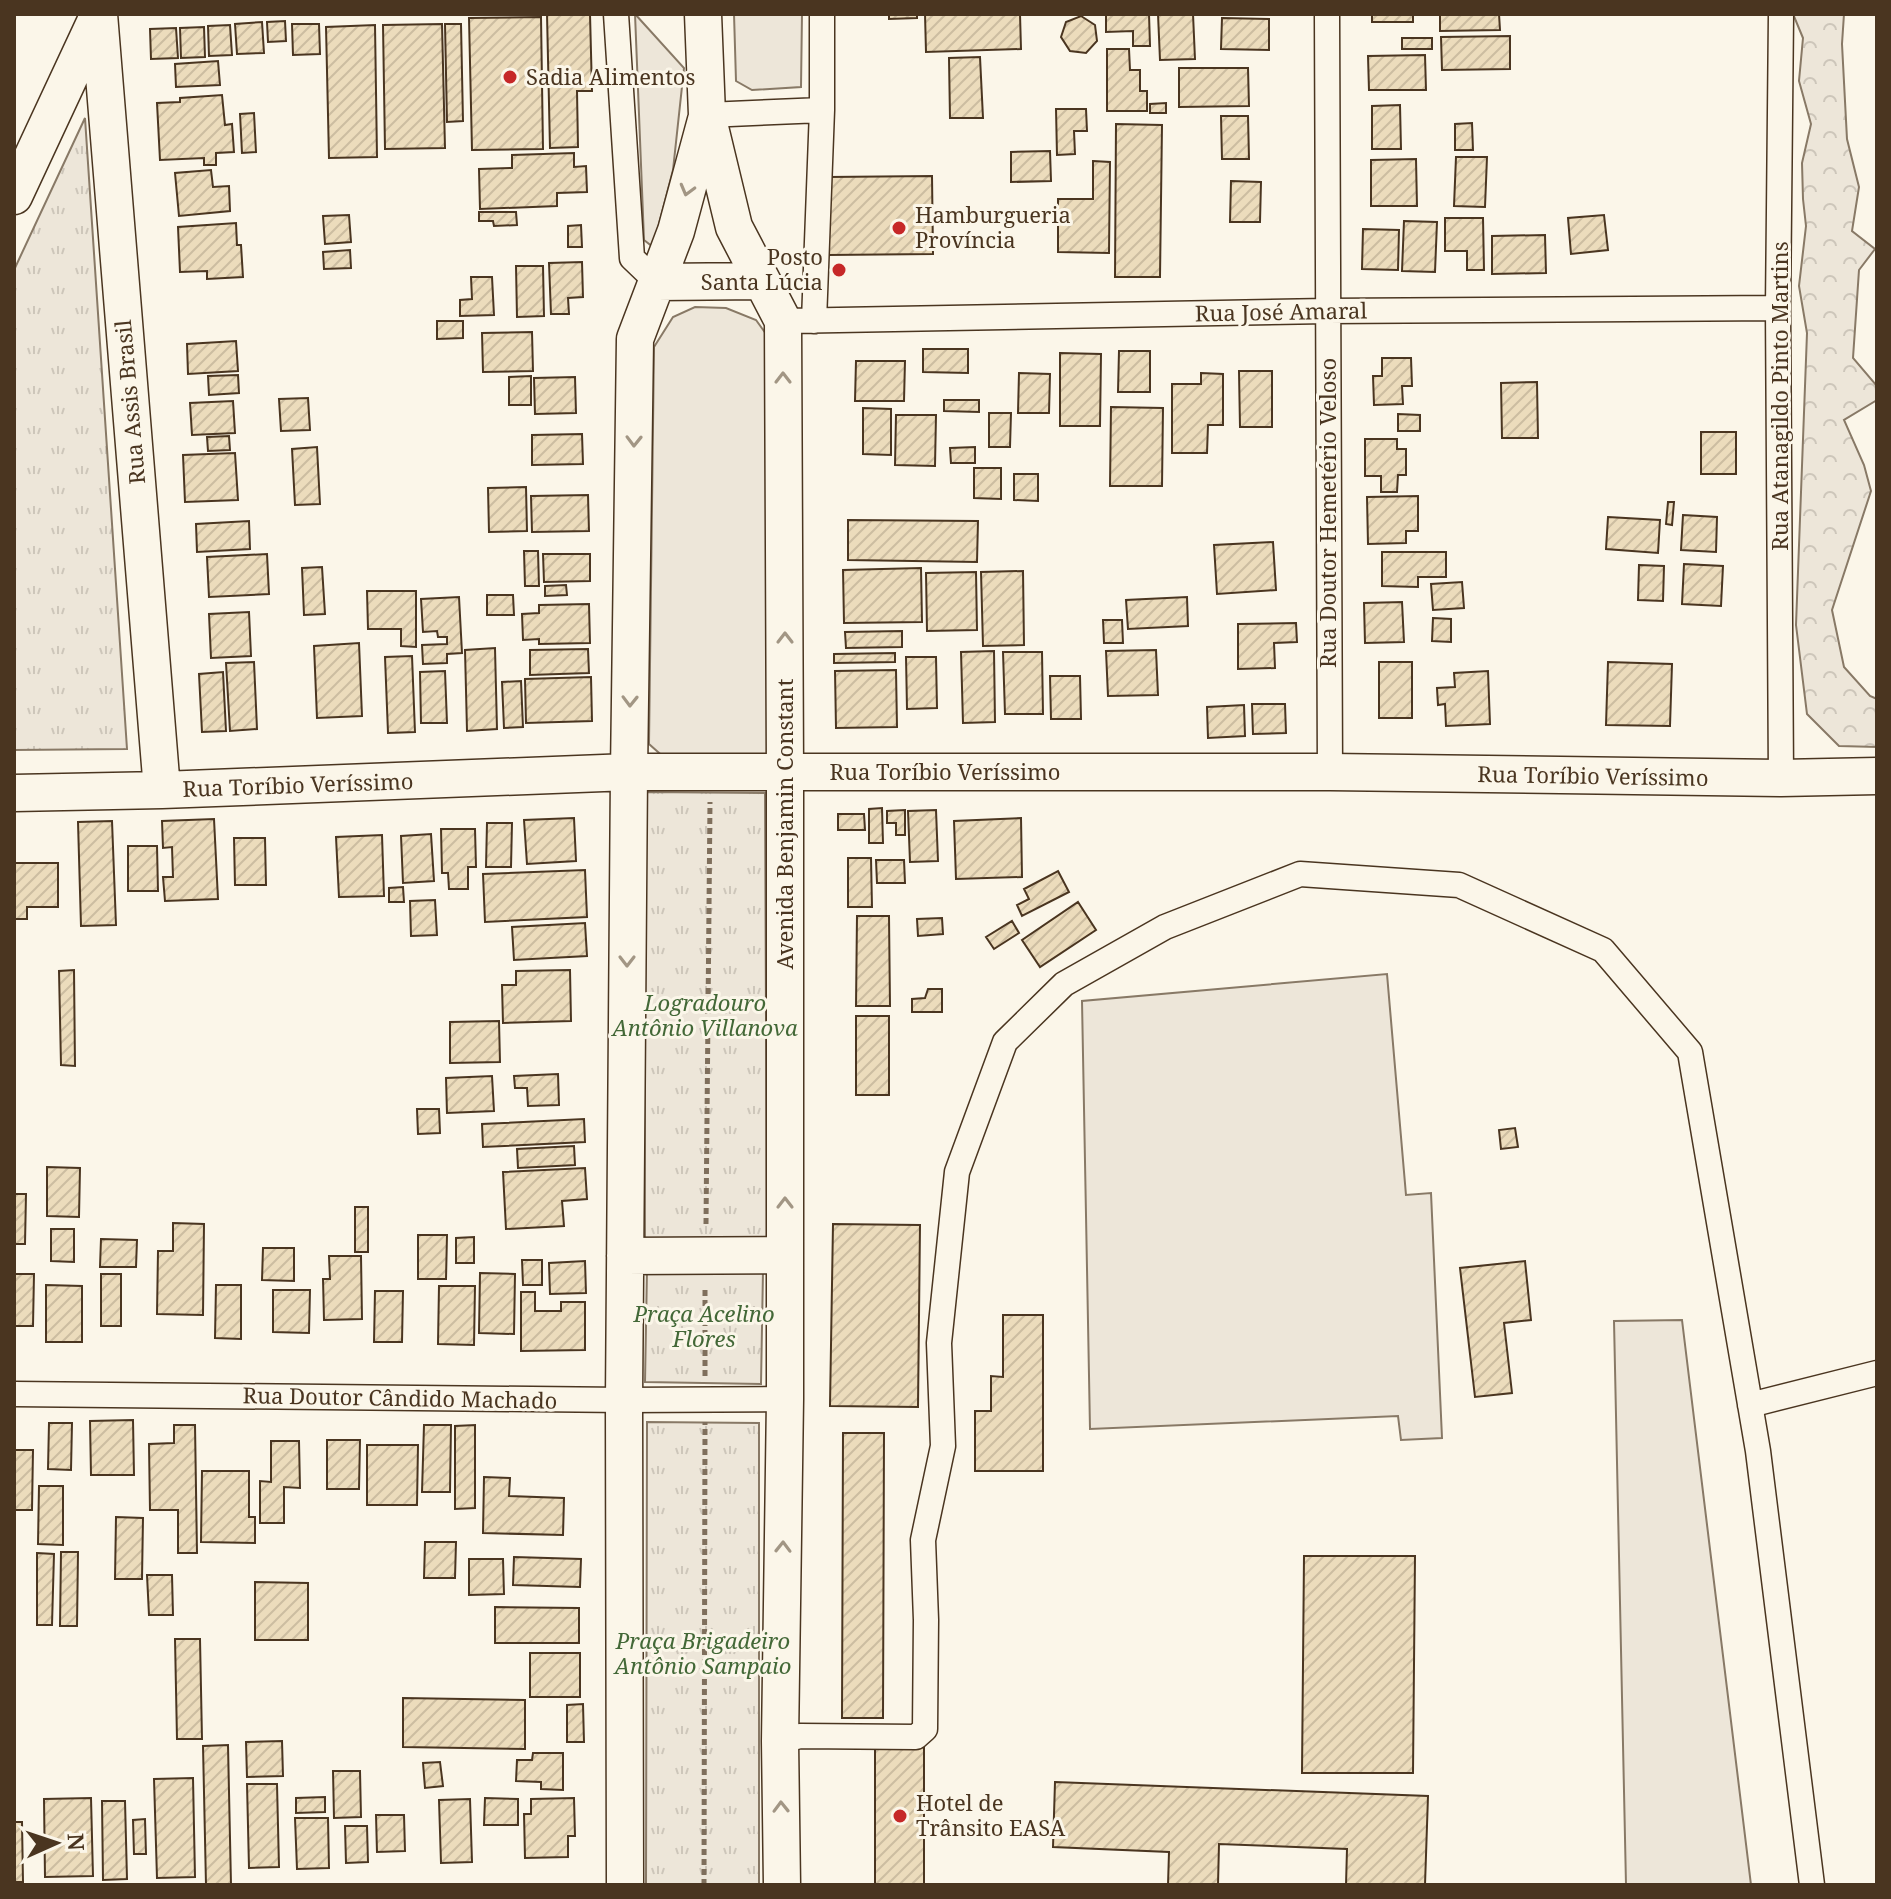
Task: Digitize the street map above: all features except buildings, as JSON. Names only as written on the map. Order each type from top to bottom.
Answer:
[{"type":"main road","points":[[14,196],[100,14]]},
{"type":"main road","name":"Rua Assis Brasil","points":[[100,14],[162,790]]},
{"type":"main road","name":"Avenida Benjamin Constant","points":[[703,14],[707,115],[734,227],[761,281],[798,321],[785,772],[782,1885]]},
{"type":"main road","name":"Avenida Benjamin Constant","points":[[625,1885],[624,1400],[635,339],[676,231],[707,115]]},
{"type":"main road","points":[[657,282],[761,281]]},
{"type":"main road","name":"Rua Toríbio Veríssimo","points":[[14,793],[629,772],[1877,776]]},
{"type":"main road","points":[[625,1256],[785,1255]]},
{"type":"street","points":[[616,14],[632,258],[657,282]]},
{"type":"street","points":[[798,321],[822,110],[822,14]]},
{"type":"street","name":"Rua Doutor Hemetério Veloso","points":[[1327,14],[1330,772]]},
{"type":"street","name":"Rua Atanagildo Pinto Martins","points":[[1781,14],[1778,308],[1781,778]]},
{"type":"street","points":[[707,115],[822,110]]},
{"type":"street","name":"Rua José Amaral","points":[[798,321],[1327,311],[1778,308]]},
{"type":"street","points":[[780,1741],[800,1736],[916,1737],[925,1729],[923,1540],[943,1446],[939,1343],[957,1172],[1005,1042],[1064,984],[1165,927],[1300,874],[1459,885],[1603,950],[1690,1052],[1760,1466],[1812,1885]]},
{"type":"street","points":[[1750,1405],[1877,1373]]},
{"type":"street","name":"Rua Doutor Cândido Machado","points":[[14,1394],[785,1399]]},
{"type":"path","points":[[704,1885],[710,772]]},
{"type":"green space","points":[[635,14],[684,68],[673,170],[653,247],[644,240]]},
{"type":"green space","points":[[734,14],[802,14],[801,87],[752,90],[736,81]]},
{"type":"green space","points":[[1793,14],[1844,14],[1842,44],[1847,139],[1859,187],[1852,231],[1875,249],[1859,270],[1853,358],[1877,386],[1877,400],[1844,420],[1864,465],[1871,491],[1832,610],[1844,667],[1870,696],[1877,699],[1877,747],[1839,746],[1807,714],[1796,625],[1807,333],[1799,286],[1806,226],[1802,163],[1811,124],[1799,81],[1803,38]]},
{"type":"green space","points":[[85,118],[127,749],[14,750],[14,270]]},
{"type":"green space","points":[[695,307],[726,308],[756,320],[774,345],[773,759],[667,760],[649,744],[654,347],[673,317]]},
{"type":"green space","name":"Logradouro Antônio Villanova","points":[[644,792],[765,793],[767,1239],[645,1238]]},
{"type":"green space","points":[[1387,974],[1406,1195],[1431,1193],[1442,1438],[1401,1440],[1398,1416],[1090,1429],[1082,1001]]},
{"type":"green space","name":"Praça Acelino Flores","points":[[647,1269],[763,1271],[761,1384],[645,1382]]},
{"type":"green space","points":[[1682,1320],[1751,1885],[1626,1885],[1614,1321]]},
{"type":"green space","name":"Praça Brigadeiro Antônio Sampaio","points":[[647,1422],[759,1423],[759,1885],[646,1885]]},
{"type":"place","name":"Sadia Alimentos","points":[[510,77]]},
{"type":"place","name":"Hamburgueria Província","points":[[899,228]]},
{"type":"place","name":"Posto Santa Lúcia","points":[[839,270]]},
{"type":"place","name":"Hotel de Trânsito EASA","points":[[900,1816]]}]
